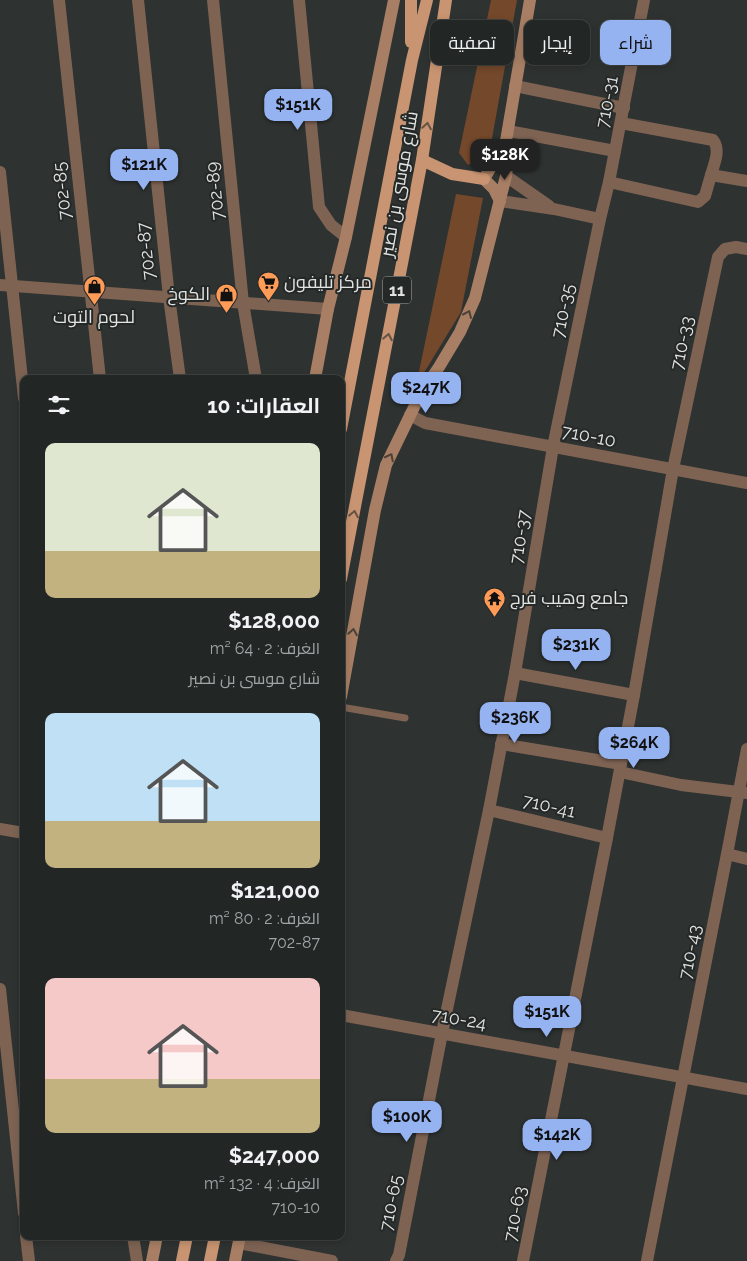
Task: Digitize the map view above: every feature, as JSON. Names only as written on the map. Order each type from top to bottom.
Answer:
[{"type":"main road","points":[[411,0],[412,60]]},
{"type":"main road","name":"شارع موسى بن نصير","points":[[345,408],[412,60],[427,0]]},
{"type":"main road","name":"شارع موسى بن نصير","points":[[345,558],[422,160],[446,0]]},
{"type":"main road","points":[[422,160],[452,174],[484,179]]},
{"type":"main road","points":[[182,1261],[186,1240]]},
{"type":"main road","points":[[210,1261],[214,1240]]},
{"type":"street","name":"702-85","points":[[58,0],[100,375]]},
{"type":"street","name":"702-87","points":[[138,0],[169,297],[179,375]]},
{"type":"street","name":"702-89","points":[[213,0],[243,303],[255,375]]},
{"type":"street","points":[[299,0],[319,207],[331,225],[346,238]]},
{"type":"street","points":[[316,375],[328,309],[346,238],[394,0]]},
{"type":"street","points":[[345,677],[386,465],[420,395],[460,332],[475,298],[506,176],[508,158],[507,136],[530,0]]},
{"type":"street","name":"710-31","points":[[609,182],[644,0]]},
{"type":"street","points":[[515,86],[624,108]]},
{"type":"street","points":[[609,182],[698,202],[705,196],[718,150],[713,140],[621,123]]},
{"type":"street","points":[[507,136],[615,151]]},
{"type":"street","points":[[500,201],[494,189],[484,179],[507,136]]},
{"type":"street","points":[[0,172],[6,285],[20,375]]},
{"type":"street","points":[[711,175],[747,182]]},
{"type":"street","points":[[506,176],[554,209]]},
{"type":"street","name":"710-35","points":[[553,447],[609,182]]},
{"type":"street","points":[[500,201],[554,209],[600,219]]},
{"type":"street","name":"710-33","points":[[673,470],[718,257],[725,249],[736,247],[747,250]]},
{"type":"street","points":[[6,285],[328,309]]},
{"type":"street","name":"710-10","points":[[410,416],[425,423],[747,483]]},
{"type":"street","name":"710-37","points":[[489,810],[515,673],[553,447]]},
{"type":"street","points":[[564,1056],[621,768],[673,470]]},
{"type":"street","points":[[515,673],[634,695]]},
{"type":"street","points":[[502,744],[621,768],[681,785],[743,792]]},
{"type":"street","name":"710-43","points":[[683,1077],[727,854],[743,792],[747,749]]},
{"type":"street","points":[[442,1033],[489,810]]},
{"type":"street","name":"710-41","points":[[489,810],[607,838]]},
{"type":"street","points":[[0,829],[20,832]]},
{"type":"street","points":[[727,854],[747,859]]},
{"type":"street","points":[[0,989],[20,1176]]},
{"type":"street","name":"710-24","points":[[345,1016],[747,1088]]},
{"type":"street","name":"710-65","points":[[396,1261],[399,1255],[442,1033]]},
{"type":"street","name":"710-63","points":[[523,1261],[564,1056]]},
{"type":"street","points":[[648,1261],[683,1077]]},
{"type":"street","points":[[26,1240],[29,1261]]},
{"type":"street","points":[[134,1240],[137,1261]]},
{"type":"street","points":[[152,1261],[156,1240]]},
{"type":"street","points":[[235,1261],[240,1240]]},
{"type":"street","points":[[244,1240],[332,1261]]},
{"type":"lane","points":[[345,708],[405,718]]},
{"type":"shaded area","points":[[491,0],[517,0],[513,20],[487,20]]},
{"type":"shaded area","points":[[477,65],[505,65],[489,155],[468,165],[459,153]]},
{"type":"shaded area","points":[[456,194],[483,198],[461,312],[416,386]]},
{"type":"place","name":"مركز تليفون","points":[[268,301]]},
{"type":"place","name":"لحوم التوت","points":[[94,306]]},
{"type":"place","name":"الكوخ","points":[[226,313]]},
{"type":"place","name":"جامع وهيب فرج","points":[[494,617]]}]
